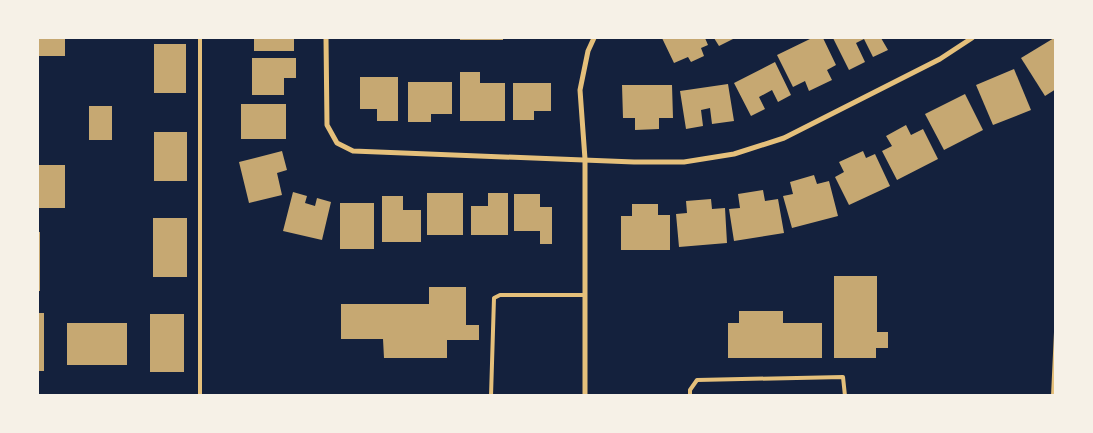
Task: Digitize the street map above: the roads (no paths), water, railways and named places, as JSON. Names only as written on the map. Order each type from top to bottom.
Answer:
[{"type":"street","points":[[326,38],[327,125],[337,143],[353,151],[634,162],[684,162],[734,154],[784,138],[931,63],[972,38]]},
{"type":"street","points":[[585,396],[584,159],[580,90],[588,50],[594,38]]},
{"type":"lane","points":[[200,38],[200,396]]},
{"type":"lane","points":[[491,396],[494,298],[500,295],[585,294]]},
{"type":"lane","points":[[1053,396],[1056,332]]},
{"type":"lane","points":[[690,396],[690,390],[697,380],[843,377],[845,396]]}]
